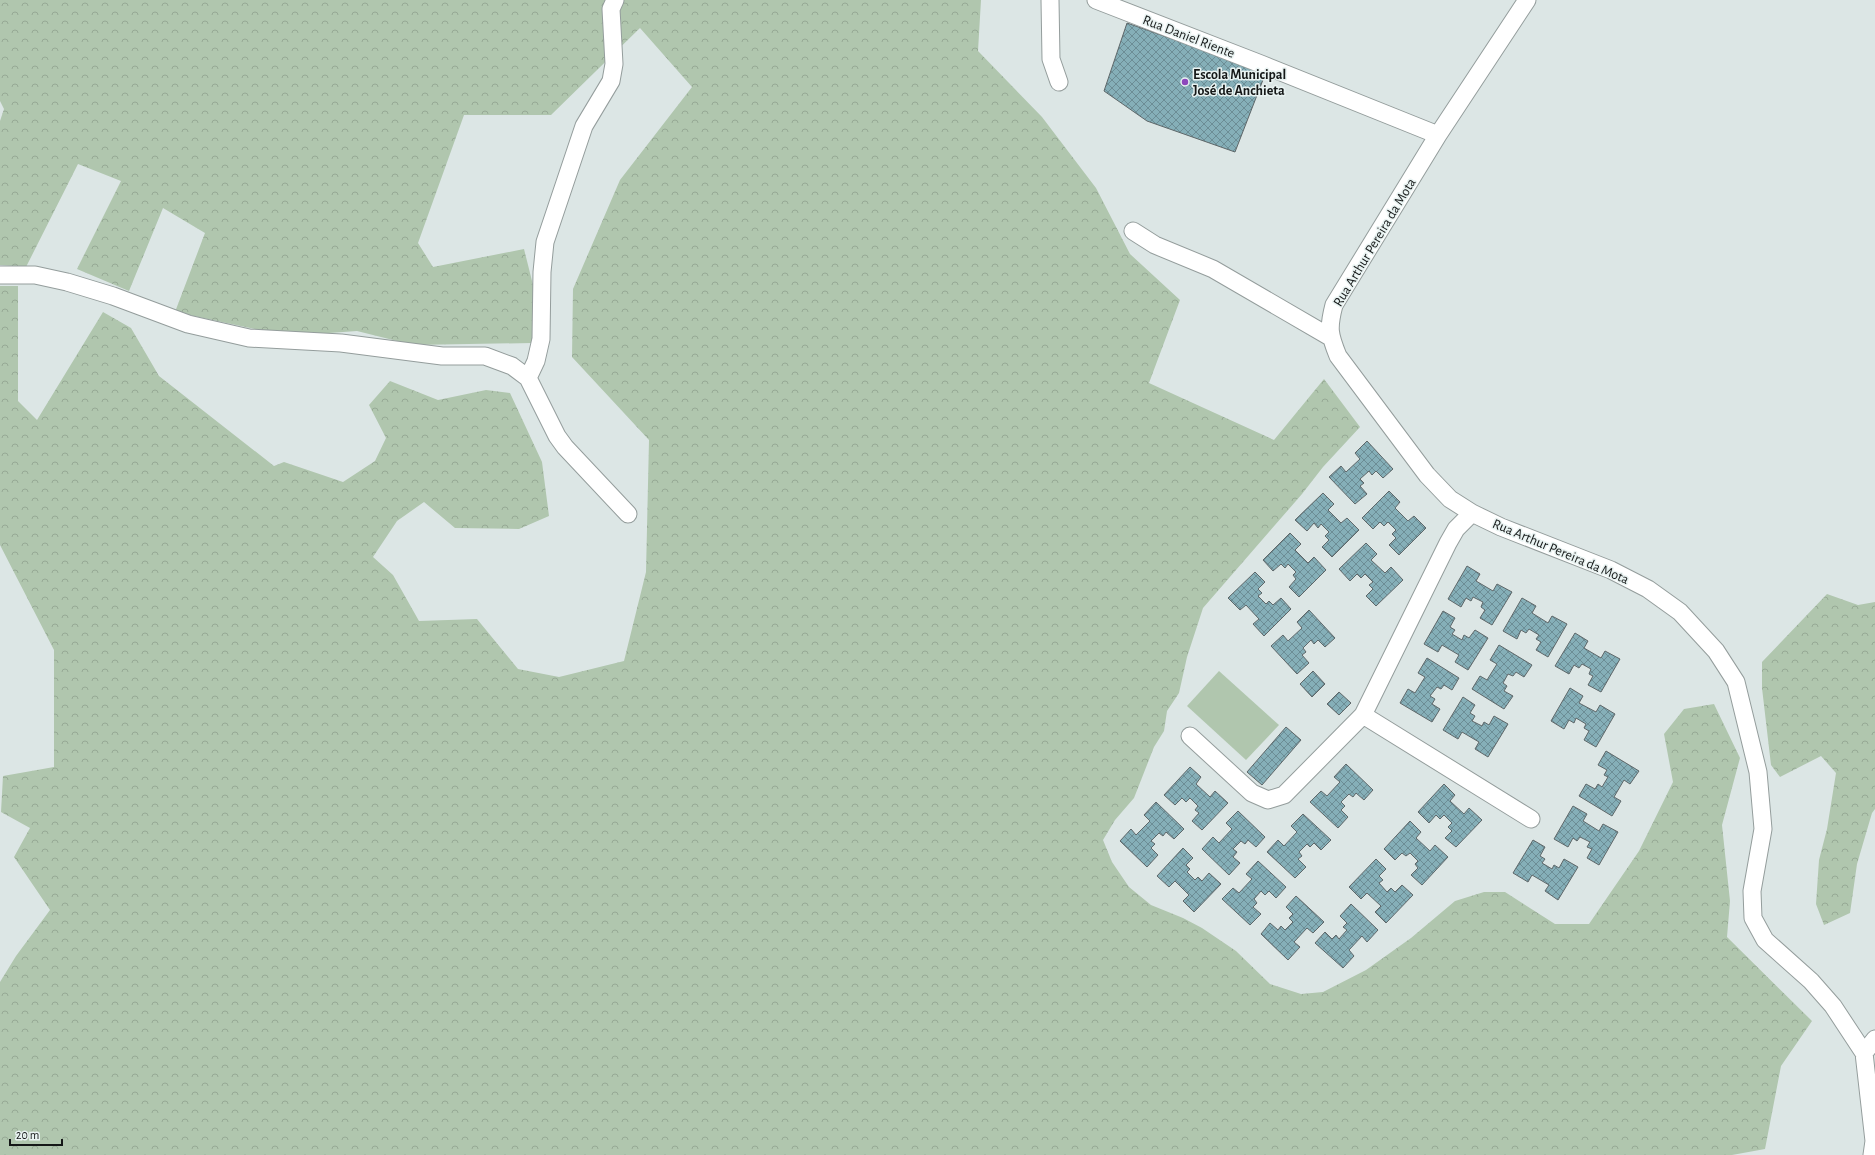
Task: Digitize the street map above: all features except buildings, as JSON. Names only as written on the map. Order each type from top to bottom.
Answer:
[{"type":"street","points":[[528,378],[536,361],[541,339],[542,272],[545,242],[584,126],[611,81],[614,64],[611,9],[615,0]]},
{"type":"street","points":[[1050,0],[1051,59],[1059,82]]},
{"type":"street","name":"Rua Daniel Riente","points":[[1096,0],[1261,64],[1438,136]]},
{"type":"street","name":"Rua Arthur Pereira da Mota","points":[[1527,0],[1438,136],[1334,305],[1330,320],[1330,337],[1338,356],[1427,475],[1450,499],[1472,513],[1501,527],[1611,570],[1648,589],[1680,612],[1716,650],[1736,682],[1758,772],[1763,829],[1752,891],[1753,918],[1765,940],[1811,981],[1833,1006],[1864,1053],[1874,1141],[1872,1155]]},
{"type":"street","points":[[1133,231],[1156,245],[1213,269],[1330,337]]},
{"type":"street","points":[[0,275],[35,275],[67,282],[113,296],[188,324],[249,338],[341,343],[442,356],[485,356],[512,366],[528,378],[557,436],[565,447],[628,514]]},
{"type":"street","points":[[1190,736],[1259,798],[1272,799],[1284,795],[1363,715],[1448,543],[1456,529],[1472,513]]},
{"type":"street","points":[[1363,715],[1531,819]]},
{"type":"street","points":[[1864,1053],[1875,1039]]},
{"type":"green space","points":[[0,0],[981,0],[978,51],[1042,117],[1096,188],[1130,254],[1180,300],[1149,383],[1274,440],[1324,379],[1360,427],[1323,467],[1302,494],[1203,608],[1187,657],[1179,693],[1167,711],[1164,731],[1154,747],[1134,798],[1115,820],[1103,840],[1112,862],[1129,887],[1151,905],[1183,918],[1202,928],[1236,951],[1270,984],[1301,994],[1323,992],[1366,970],[1411,938],[1455,901],[1484,892],[1505,892],[1555,924],[1589,924],[1639,851],[1673,782],[1664,734],[1684,709],[1714,704],[1740,758],[1722,825],[1730,901],[1727,937],[1812,1021],[1781,1066],[1765,1149],[1732,1155],[0,1155],[0,982],[16,956],[50,910],[14,857],[30,828],[1,812],[3,776],[54,767],[54,650],[0,545],[0,286],[18,286],[18,401],[37,420],[103,312],[131,328],[159,376],[274,466],[284,462],[343,482],[375,461],[386,438],[369,405],[390,381],[438,400],[486,390],[510,393],[542,462],[549,516],[519,529],[455,528],[424,502],[397,521],[373,557],[393,575],[419,621],[477,619],[518,669],[559,677],[624,661],[646,572],[649,440],[572,357],[573,289],[620,180],[692,87],[640,28],[551,115],[464,115],[418,243],[433,267],[524,249],[537,301],[532,343],[413,345],[357,331],[287,336],[175,312],[205,233],[163,208],[129,291],[77,269],[121,181],[78,164],[26,267],[0,265],[0,121],[4,109],[0,101]]},
{"type":"green space","points":[[1827,594],[1858,605],[1875,602],[1875,809],[1872,813],[1857,864],[1850,913],[1824,925],[1816,904],[1819,860],[1827,829],[1836,773],[1821,756],[1780,777],[1771,765],[1762,688],[1762,662]]},
{"type":"green space","points":[[1219,671],[1279,725],[1246,760],[1187,706]]},
{"type":"place","name":"Escola Municipal José de Anchieta","points":[[1185,82]]}]
